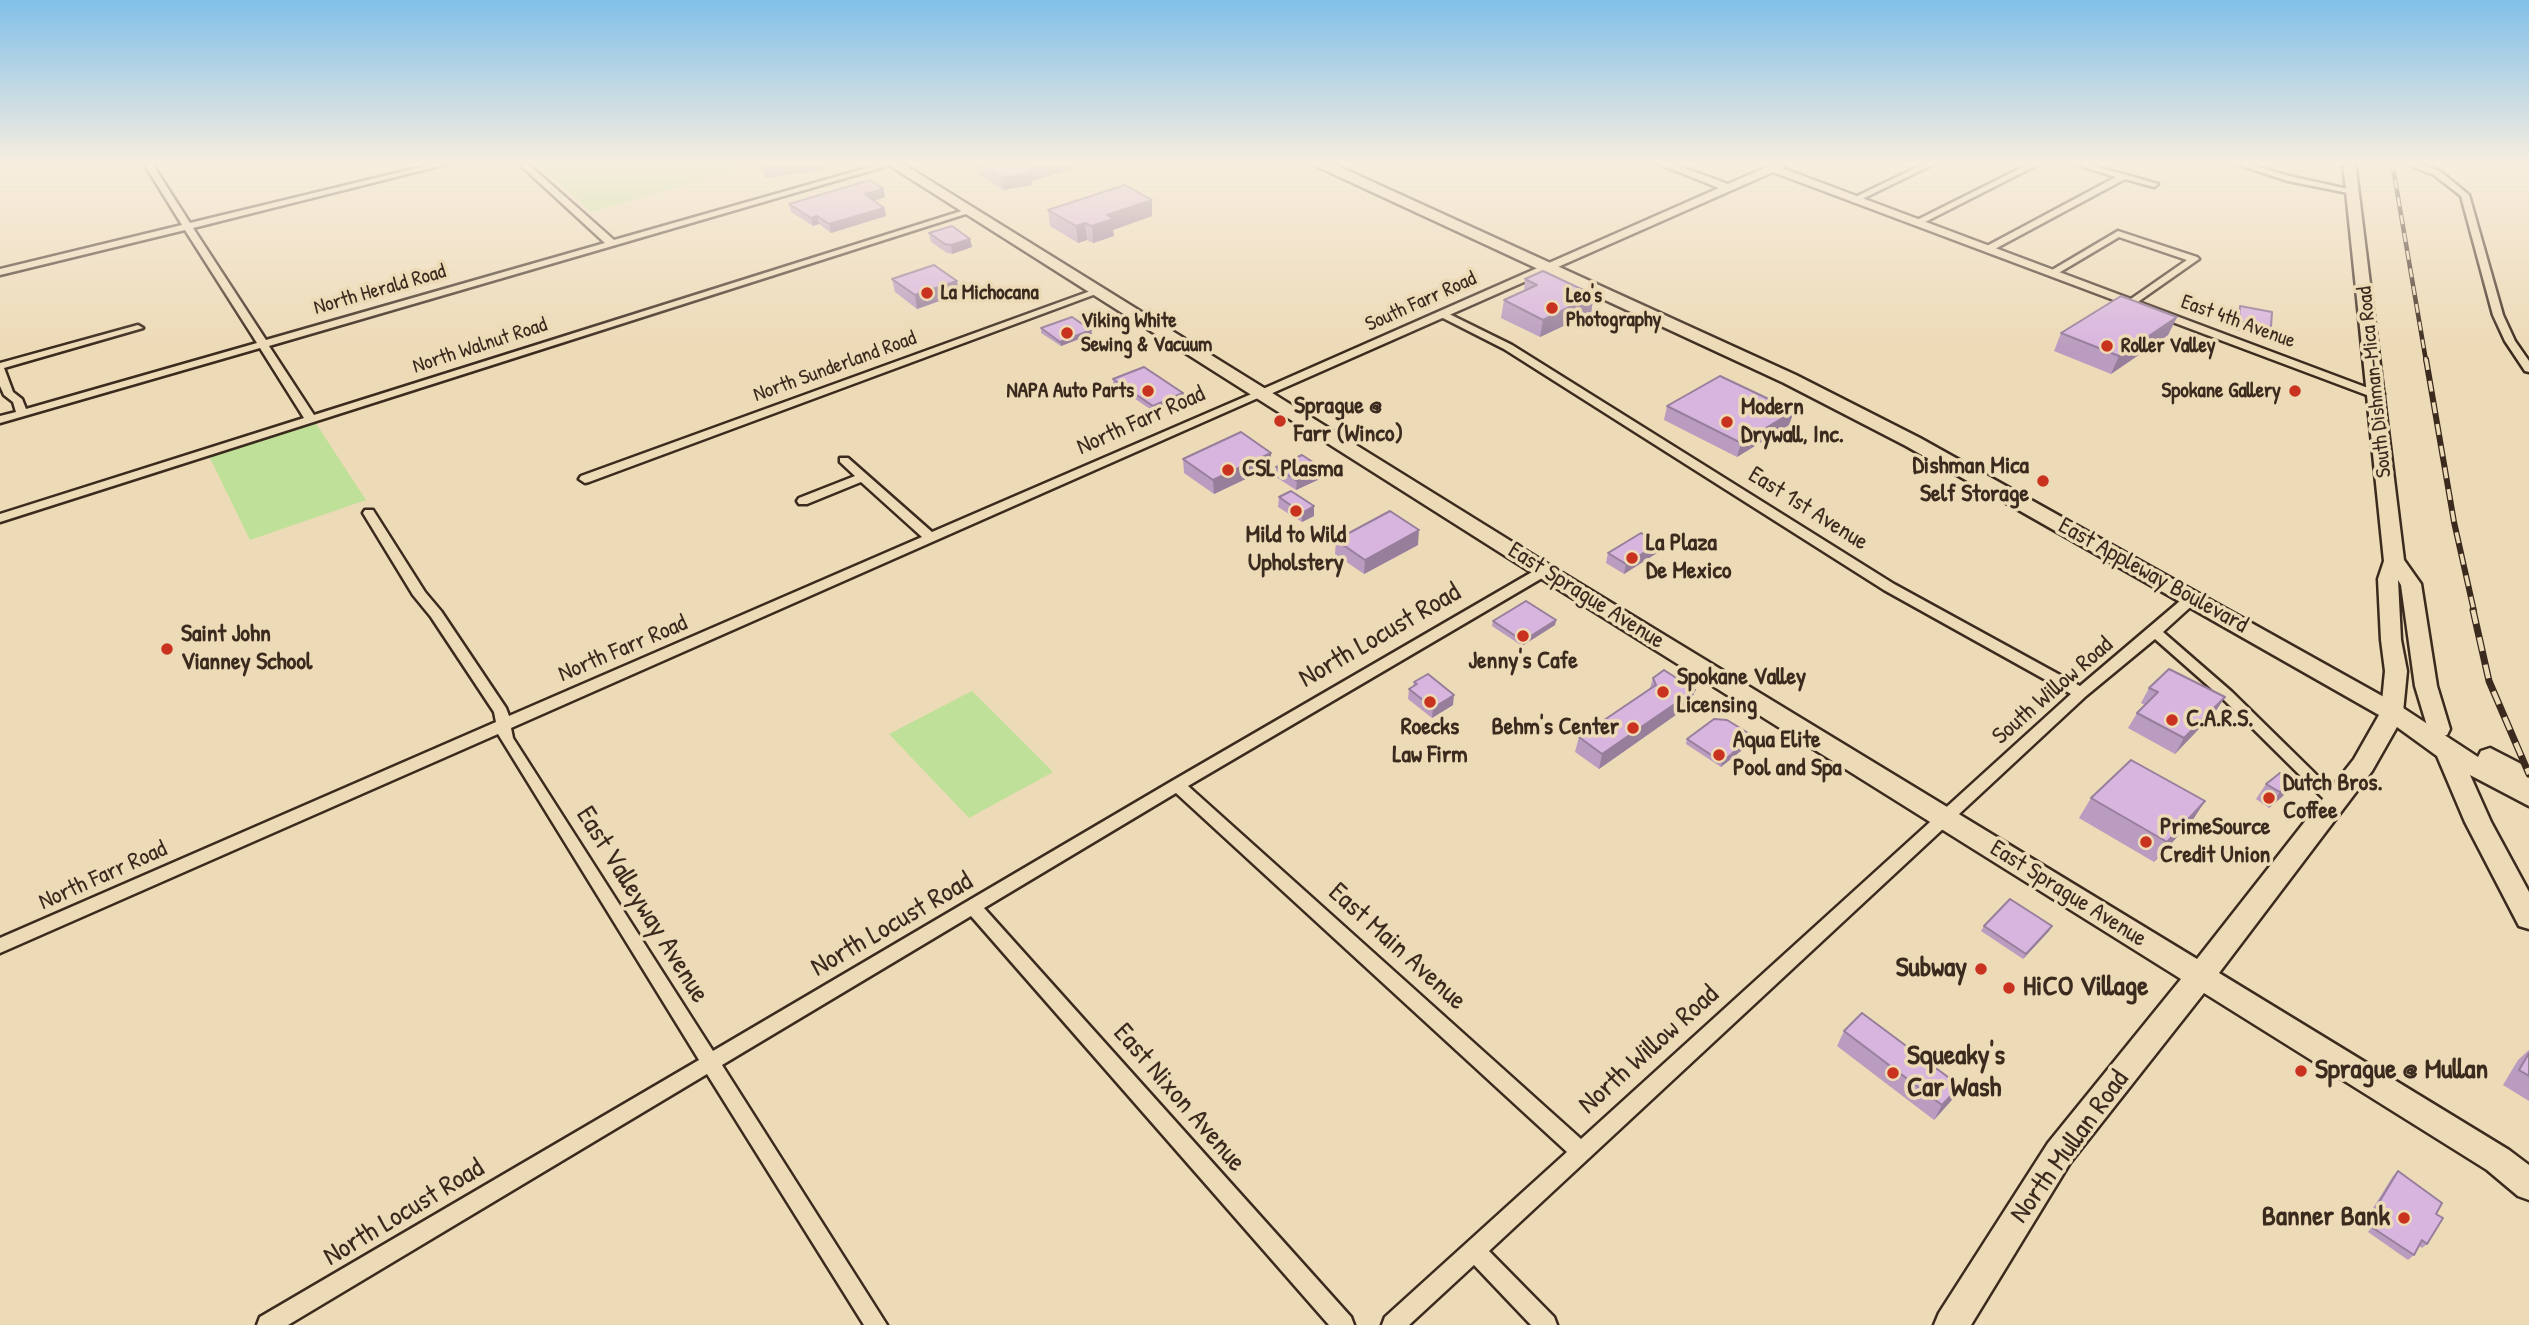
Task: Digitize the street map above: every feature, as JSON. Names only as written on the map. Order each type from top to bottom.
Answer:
[{"type":"main road","name":"East Sprague Avenue","points":[[992,224],[1544,571],[2498,1160],[2529,1185]]},
{"type":"main road","name":"East Appleway Boulevard","points":[[1454,224],[1790,379],[1913,442],[2443,740],[2529,779]]},
{"type":"main road","name":"South Dishman-Mica Road","points":[[2357,224],[2395,561],[2388,579],[2391,640],[2396,671],[2392,712]]},
{"type":"main road","name":"South Dishman-Mica Road","points":[[2395,561],[2411,584],[2426,686],[2443,740]]},
{"type":"main road","name":"North Mullan Road","points":[[1951,1325],[2059,1153],[2335,801],[2375,746],[2392,712]]},
{"type":"main road","name":"East Appleway Boulevard","points":[[2443,740],[2529,797]]},
{"type":"main road","points":[[2443,740],[2477,822],[2529,918]]},
{"type":"main road","name":"East Sprague Avenue","points":[[2498,1160],[2529,1174]]},
{"type":"street","points":[[0,272],[193,224]]},
{"type":"street","points":[[590,224],[611,243]]},
{"type":"street","name":"North Herald Road","points":[[0,420],[677,224]]},
{"type":"street","name":"North Walnut Road","points":[[0,518],[930,224]]},
{"type":"street","name":"South Farr Road","points":[[1263,392],[1645,224]]},
{"type":"street","name":"East 4th Avenue","points":[[1918,224],[2377,394]]},
{"type":"street","points":[[1988,249],[2035,224]]},
{"type":"street","points":[[2474,224],[2498,314],[2510,341],[2529,369]]},
{"type":"street","points":[[188,225],[311,420]]},
{"type":"street","points":[[2052,273],[2119,234],[2194,260],[2132,303]]},
{"type":"street","name":"North Sunderland Road","points":[[585,479],[1099,290]]},
{"type":"street","name":"East 1st Avenue","points":[[1443,314],[1508,347],[1889,587],[2081,693]]},
{"type":"street","points":[[22,414],[18,401],[8,393],[0,368],[138,328]]},
{"type":"street","name":"North Farr Road","points":[[0,947],[1263,392]]},
{"type":"street","points":[[844,460],[932,538]]},
{"type":"street","points":[[803,501],[863,477]]},
{"type":"street","name":"East Valleyway Avenue","points":[[369,513],[420,595],[436,614],[501,712],[506,738],[876,1325]]},
{"type":"street","name":"North Locust Road","points":[[268,1325],[1177,785],[1544,571]]},
{"type":"street","name":"South Willow Road","points":[[1946,818],[2081,693],[2192,598]]},
{"type":"street","points":[[2155,632],[2227,695],[2335,801]]},
{"type":"street","name":"East Main Avenue","points":[[1177,785],[1580,1151]]},
{"type":"street","name":"North Willow Road","points":[[1392,1325],[1946,818]]},
{"type":"street","name":"East Nixon Avenue","points":[[974,908],[1343,1325]]},
{"type":"street","points":[[1474,1250],[1546,1325]]},
{"type":"green space","points":[[315,422],[366,500],[250,540],[209,456]]},
{"type":"green space","points":[[972,691],[1053,772],[969,818],[889,734]]},
{"type":"building","points":[[952,226],[970,239],[951,245],[929,233]]},
{"type":"building","points":[[934,265],[957,281],[915,295],[892,279]]},
{"type":"building","points":[[1543,271],[1594,295],[1543,320],[1504,300],[1537,285],[1525,279]]},
{"type":"building","points":[[2121,296],[2177,317],[2119,356],[2061,333]]},
{"type":"building","points":[[2240,306],[2272,312],[2271,327],[2239,321]]},
{"type":"building","name":"Viking White Sewing & Vacuum","points":[[1072,317],[1091,330],[1060,342],[1041,328]]},
{"type":"building","name":"NAPA Auto Parts","points":[[1144,367],[1183,393],[1153,406],[1113,379]]},
{"type":"building","name":"Modern Drywall, Inc.","points":[[1720,376],[1794,411],[1741,443],[1667,406]]},
{"type":"building","points":[[1241,432],[1271,453],[1213,480],[1183,459]]},
{"type":"building","points":[[1302,455],[1322,468],[1297,481],[1276,467]]},
{"type":"building","points":[[1291,491],[1314,506],[1302,513],[1279,497]]},
{"type":"building","points":[[1390,511],[1419,530],[1365,560],[1336,540]]},
{"type":"building","points":[[1641,533],[1659,543],[1626,564],[1608,553]]},
{"type":"building","name":"Jenny's Cafe","points":[[1526,601],[1556,620],[1523,641],[1493,621]]},
{"type":"building","name":"C.A.R.S.","points":[[2169,669],[2225,697],[2184,738],[2137,713],[2158,692],[2149,688]]},
{"type":"building","points":[[1664,670],[1695,690],[1602,754],[1579,737],[1656,685],[1653,678]]},
{"type":"building","points":[[1428,674],[1454,695],[1433,708],[1409,689],[1417,684],[1414,682]]},
{"type":"building","name":"Aqua Elite Pool and Spa","points":[[1714,719],[1727,720],[1753,736],[1722,762],[1687,739]]},
{"type":"building","points":[[2131,760],[2205,801],[2167,842],[2091,798]]},
{"type":"building","points":[[2280,773],[2294,781],[2280,792],[2266,784]]},
{"type":"building","points":[[2010,899],[2052,926],[2026,954],[1984,926]]},
{"type":"building","points":[[1862,1013],[1960,1086],[1942,1105],[1844,1031]]},
{"type":"building","points":[[2529,1053],[2529,1076],[2519,1070]]},
{"type":"building","name":"Banner Bank","points":[[2398,1171],[2442,1203],[2436,1214],[2443,1218],[2427,1244],[2422,1240],[2414,1255],[2373,1228],[2382,1213],[2375,1209]]},
{"type":"railway","points":[[2403,224],[2426,361]]},
{"type":"railway","points":[[2426,359],[2454,522],[2474,611]]},
{"type":"railway","points":[[2473,610],[2489,681],[2529,774]]},
{"type":"place","name":"La Michocana","points":[[927,293]]},
{"type":"place","name":"Leo's Photography","points":[[1552,308]]},
{"type":"place","name":"Viking White Sewing & Vacuum","points":[[1067,333]]},
{"type":"place","name":"Roller Valley","points":[[2107,346]]},
{"type":"place","name":"NAPA Auto Parts","points":[[1148,391]]},
{"type":"place","name":"Spokane Gallery","points":[[2295,391]]},
{"type":"place","name":"Sprague @ Farr (Winco)","points":[[1280,421]]},
{"type":"place","name":"Modern Drywall, Inc.","points":[[1727,422]]},
{"type":"place","name":"CSL Plasma","points":[[1228,470]]},
{"type":"place","name":"Dishman Mica Self Storage","points":[[2043,481]]},
{"type":"place","name":"Mild to Wild Upholstery","points":[[1296,511]]},
{"type":"place","name":"La Plaza De Mexico","points":[[1632,558]]},
{"type":"place","name":"Jenny's Cafe","points":[[1523,636]]},
{"type":"place","name":"Saint John Vianney School","points":[[167,649]]},
{"type":"place","name":"Spokane Valley Licensing","points":[[1663,692]]},
{"type":"place","name":"Roecks Law Firm","points":[[1430,702]]},
{"type":"place","name":"C.A.R.S.","points":[[2172,720]]},
{"type":"place","name":"Behm's Center","points":[[1633,728]]},
{"type":"place","name":"Aqua Elite Pool and Spa","points":[[1719,755]]},
{"type":"place","name":"Dutch Bros. Coffee","points":[[2269,798]]},
{"type":"place","name":"PrimeSource Credit Union","points":[[2146,842]]},
{"type":"place","name":"Subway","points":[[1981,969]]},
{"type":"place","name":"HiCO Village","points":[[2009,988]]},
{"type":"place","name":"Sprague @ Mullan","points":[[2301,1071]]},
{"type":"place","name":"Squeaky's Car Wash","points":[[1893,1073]]},
{"type":"place","name":"Banner Bank","points":[[2404,1218]]}]
